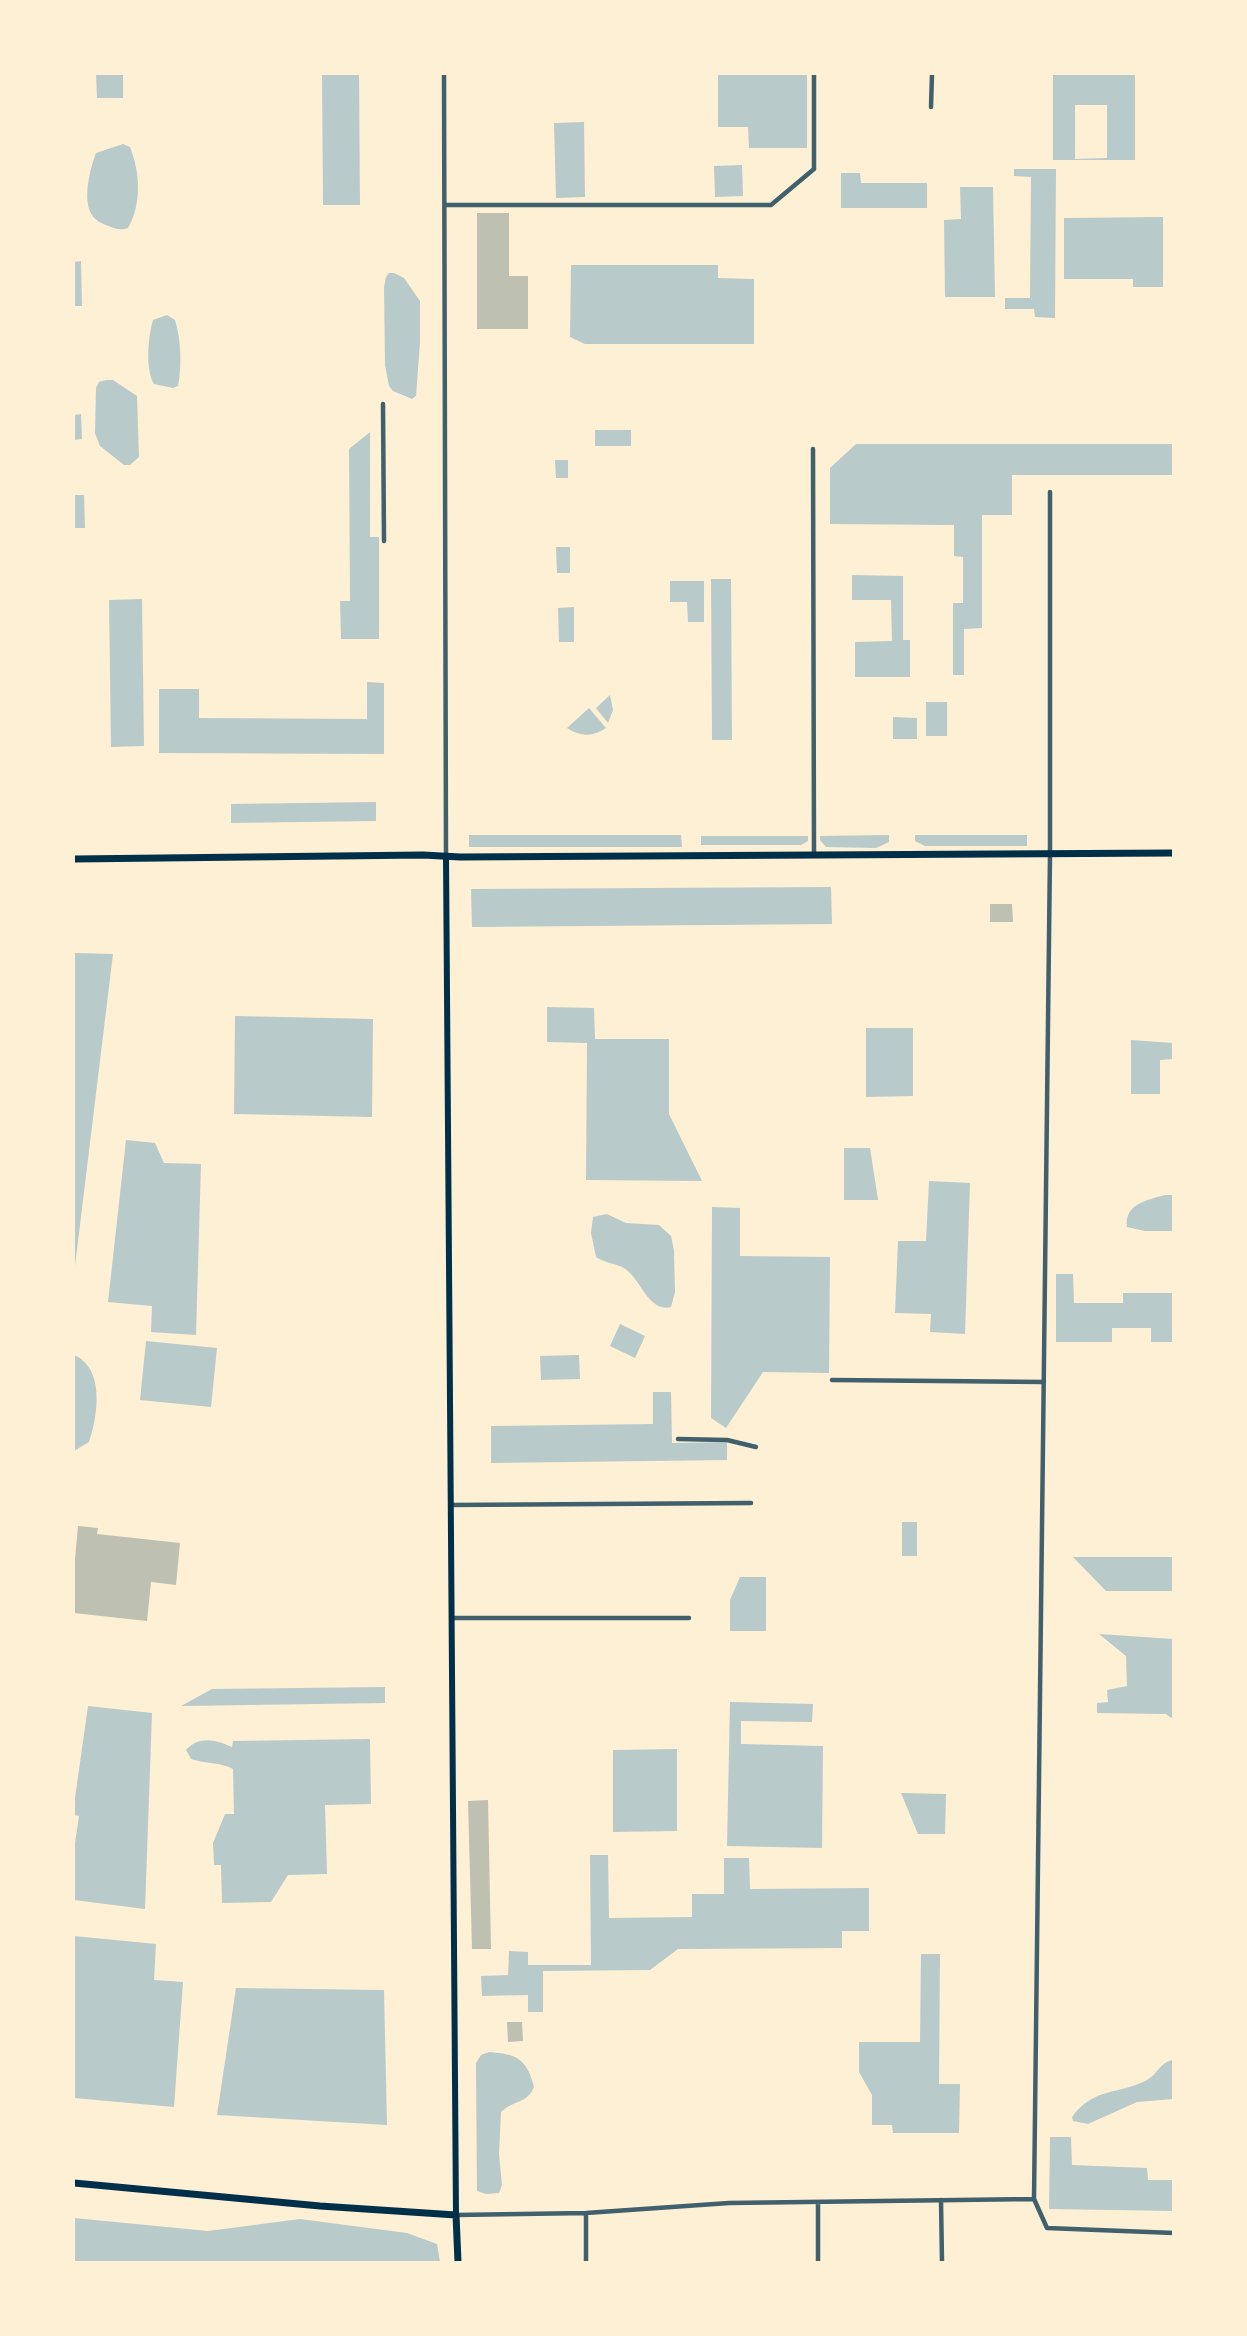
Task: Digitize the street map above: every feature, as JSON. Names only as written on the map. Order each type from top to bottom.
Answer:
[{"type":"main road","points":[[74,859],[1174,853]]},
{"type":"main road","points":[[446,857],[458,2263]]},
{"type":"main road","points":[[74,2183],[320,2206],[456,2215]]},
{"type":"street","points":[[444,74],[446,857]]},
{"type":"street","points":[[444,205],[771,205],[814,169],[814,74]]},
{"type":"street","points":[[932,74],[932,107]]},
{"type":"street","points":[[383,404],[384,541]]},
{"type":"street","points":[[813,449],[814,855]]},
{"type":"street","points":[[1050,492],[1051,853],[1034,2199],[1047,2228],[1174,2233]]},
{"type":"street","points":[[832,1380],[1044,1382]]},
{"type":"street","points":[[678,1439],[727,1440],[756,1447]]},
{"type":"street","points":[[450,1505],[751,1503]]},
{"type":"street","points":[[451,1618],[689,1618]]},
{"type":"street","points":[[456,2215],[586,2213],[729,2203],[1034,2199]]},
{"type":"street","points":[[941,2200],[942,2263]]},
{"type":"street","points":[[818,2202],[818,2263]]},
{"type":"street","points":[[586,2213],[586,2263]]},
{"type":"shaded area","points":[[96,74],[123,74],[123,98],[97,98]]},
{"type":"shaded area","points":[[322,74],[359,74],[360,205],[323,205]]},
{"type":"shaded area","points":[[718,74],[807,74],[807,148],[749,148],[748,127],[718,127]]},
{"type":"shaded area","points":[[1053,74],[1135,74],[1135,160],[1053,160]],"holes":[[[1075,105],[1107,105],[1107,158],[1075,159]]]},
{"type":"shaded area","points":[[584,122],[585,197],[556,198],[554,123]]},
{"type":"shaded area","points":[[123,144],[130,147],[138,188],[133,219],[128,228],[120,229],[93,217],[87,193],[96,153]]},
{"type":"shaded area","points":[[742,165],[743,196],[715,197],[714,166]]},
{"type":"shaded area","points":[[1014,169],[1056,169],[1055,318],[1035,317],[1034,309],[1005,309],[1005,298],[1030,298],[1031,177],[1014,176]]},
{"type":"shaded area","points":[[841,173],[860,173],[861,183],[927,183],[927,208],[841,208]]},
{"type":"shaded area","points":[[960,187],[993,187],[995,297],[945,297],[944,220],[961,219]]},
{"type":"shaded area","points":[[1163,217],[1163,287],[1133,287],[1133,279],[1064,279],[1064,218]]},
{"type":"shaded area","points":[[81,261],[82,306],[74,306],[74,262]]},
{"type":"shaded area","points":[[571,265],[718,265],[718,278],[754,279],[754,344],[585,344],[570,337]]},
{"type":"shaded area","points":[[389,273],[404,278],[420,301],[416,396],[412,399],[393,391],[389,386],[385,365],[384,287]]},
{"type":"shaded area","points":[[167,315],[175,320],[180,344],[178,386],[173,388],[154,384],[148,361],[153,320]]},
{"type":"shaded area","points":[[113,380],[137,396],[139,457],[130,465],[124,465],[100,446],[95,433],[96,388],[99,382]]},
{"type":"shaded area","points":[[81,414],[82,439],[74,440],[74,415]]},
{"type":"shaded area","points":[[595,430],[631,430],[631,446],[595,446]]},
{"type":"shaded area","points":[[370,432],[370,537],[379,537],[379,639],[341,639],[340,601],[350,601],[349,449]]},
{"type":"shaded area","points":[[856,444],[1173,444],[1173,475],[1012,475],[1012,515],[982,515],[982,628],[964,629],[964,675],[953,675],[953,603],[963,603],[963,557],[954,556],[954,525],[830,524],[830,468]]},
{"type":"shaded area","points":[[555,460],[568,460],[568,478],[556,478]]},
{"type":"shaded area","points":[[74,495],[84,495],[85,528],[74,528]]},
{"type":"shaded area","points":[[556,547],[570,547],[570,573],[557,573]]},
{"type":"shaded area","points":[[852,575],[903,576],[903,640],[910,640],[910,677],[855,677],[855,642],[892,641],[891,600],[852,600]]},
{"type":"shaded area","points":[[711,579],[731,579],[732,740],[712,740]]},
{"type":"shaded area","points":[[670,581],[704,581],[704,622],[688,622],[687,602],[670,602]]},
{"type":"shaded area","points":[[142,599],[144,746],[111,747],[109,600]]},
{"type":"shaded area","points":[[574,607],[574,642],[559,642],[558,608]]},
{"type":"shaded area","points":[[367,682],[384,683],[384,754],[159,753],[159,689],[199,689],[199,718],[367,719]]},
{"type":"shaded area","points":[[610,695],[613,710],[608,723],[596,708]]},
{"type":"shaded area","points":[[926,702],[947,702],[947,736],[926,736]]},
{"type":"shaded area","points":[[589,708],[606,728],[587,735],[567,728]]},
{"type":"shaded area","points":[[893,717],[917,718],[917,739],[893,739]]},
{"type":"shaded area","points":[[376,802],[376,821],[231,823],[231,804]]},
{"type":"shaded area","points":[[469,835],[681,835],[682,847],[469,847]]},
{"type":"shaded area","points":[[889,835],[889,842],[876,848],[826,847],[820,840],[820,836]]},
{"type":"shaded area","points":[[915,835],[1027,835],[1027,846],[925,846],[915,841]]},
{"type":"shaded area","points":[[701,836],[808,836],[808,841],[801,845],[701,845]]},
{"type":"shaded area","points":[[831,887],[832,924],[472,927],[471,889]]},
{"type":"shaded area","points":[[74,953],[113,954],[74,1274]]},
{"type":"shaded area","points":[[547,1007],[594,1008],[595,1039],[669,1039],[669,1114],[702,1181],[586,1180],[587,1043],[547,1042]]},
{"type":"shaded area","points":[[235,1016],[373,1019],[372,1117],[234,1114]]},
{"type":"shaded area","points":[[866,1028],[913,1028],[913,1096],[866,1097]]},
{"type":"shaded area","points":[[1131,1040],[1173,1043],[1173,1059],[1160,1060],[1160,1094],[1131,1094]]},
{"type":"shaded area","points":[[126,1140],[155,1143],[164,1163],[201,1164],[196,1335],[151,1332],[152,1306],[108,1302]]},
{"type":"shaded area","points":[[844,1148],[870,1148],[878,1200],[844,1200]]},
{"type":"shaded area","points":[[929,1181],[970,1183],[965,1334],[930,1332],[931,1314],[895,1313],[898,1241],[926,1241]]},
{"type":"shaded area","points":[[1173,1195],[1173,1231],[1145,1231],[1127,1227],[1127,1219],[1133,1208],[1144,1201]]},
{"type":"shaded area","points":[[712,1207],[740,1208],[740,1256],[830,1257],[829,1373],[763,1372],[726,1428],[711,1418]]},
{"type":"shaded area","points":[[607,1214],[626,1223],[659,1225],[671,1236],[675,1292],[671,1307],[656,1304],[622,1267],[596,1257],[591,1233],[593,1217]]},
{"type":"shaded area","points":[[1056,1274],[1073,1274],[1074,1303],[1123,1303],[1123,1293],[1173,1293],[1173,1342],[1151,1342],[1151,1328],[1112,1328],[1112,1342],[1056,1342]]},
{"type":"shaded area","points":[[620,1324],[645,1336],[635,1358],[610,1346]]},
{"type":"shaded area","points":[[146,1341],[217,1348],[211,1407],[140,1400]]},
{"type":"shaded area","points":[[74,1355],[84,1361],[91,1370],[95,1381],[96,1406],[89,1442],[74,1451]]},
{"type":"shaded area","points":[[579,1355],[580,1379],[541,1380],[540,1356]]},
{"type":"shaded area","points":[[653,1392],[671,1392],[672,1443],[727,1442],[727,1460],[491,1463],[491,1426],[653,1424]]},
{"type":"shaded area","points":[[902,1522],[917,1522],[917,1556],[902,1556]]},
{"type":"shaded area","points":[[1073,1557],[1173,1557],[1173,1591],[1106,1591]]},
{"type":"shaded area","points":[[740,1577],[766,1577],[766,1631],[730,1631],[730,1600]]},
{"type":"shaded area","points":[[1099,1634],[1173,1639],[1173,1719],[1166,1714],[1097,1713],[1097,1703],[1108,1702],[1107,1690],[1127,1686],[1126,1656]]},
{"type":"shaded area","points":[[385,1687],[385,1703],[181,1706],[212,1689]]},
{"type":"shaded area","points":[[730,1702],[813,1704],[812,1722],[741,1721],[741,1744],[823,1746],[822,1848],[727,1846]]},
{"type":"shaded area","points":[[88,1706],[152,1713],[145,1909],[74,1900],[74,1850],[79,1816],[74,1815],[74,1805]]},
{"type":"shaded area","points":[[370,1739],[371,1804],[325,1805],[327,1874],[288,1875],[271,1902],[222,1903],[221,1865],[214,1865],[213,1843],[225,1814],[234,1814],[233,1769],[191,1759],[186,1750],[197,1742],[208,1740],[232,1747],[233,1741]]},
{"type":"shaded area","points":[[677,1749],[677,1831],[613,1832],[613,1750]]},
{"type":"shaded area","points":[[901,1793],[946,1794],[945,1834],[918,1834]]},
{"type":"shaded area","points":[[590,1855],[608,1855],[609,1918],[692,1917],[692,1894],[724,1894],[724,1858],[749,1858],[750,1889],[869,1888],[869,1931],[842,1931],[842,1948],[678,1949],[650,1970],[543,1971],[543,2012],[528,2012],[528,1995],[482,1996],[481,1976],[508,1975],[509,1951],[528,1952],[528,1965],[591,1965]]},
{"type":"shaded area","points":[[74,1936],[156,1944],[154,1980],[183,1982],[174,2107],[74,2098]]},
{"type":"shaded area","points":[[921,1954],[940,1954],[939,2084],[960,2084],[959,2133],[893,2133],[892,2125],[872,2125],[872,2095],[859,2072],[859,2042],[920,2042]]},
{"type":"shaded area","points":[[236,1988],[384,1990],[387,2125],[217,2115]]},
{"type":"shaded area","points":[[489,2052],[507,2054],[519,2060],[528,2070],[534,2087],[528,2096],[501,2112],[499,2154],[502,2185],[499,2193],[486,2194],[477,2191],[476,2063],[481,2055]]},
{"type":"shaded area","points":[[1173,2060],[1173,2099],[1137,2102],[1088,2124],[1073,2121],[1072,2117],[1080,2107],[1089,2101],[1147,2080],[1165,2063]]},
{"type":"shaded area","points":[[1050,2137],[1071,2137],[1072,2165],[1147,2168],[1148,2180],[1173,2180],[1173,2211],[1049,2209]]},
{"type":"shaded area","points":[[74,2218],[208,2231],[300,2219],[407,2233],[437,2244],[440,2262],[74,2262]]},
{"type":"building","points":[[477,213],[509,213],[509,276],[528,276],[528,329],[477,329]]},
{"type":"building","points":[[990,904],[1012,904],[1013,922],[990,922]]},
{"type":"building","points":[[78,1526],[98,1528],[97,1534],[180,1543],[176,1585],[151,1582],[147,1621],[74,1613]]},
{"type":"building","points":[[488,1800],[491,1949],[472,1949],[468,1801]]},
{"type":"building","points":[[507,2022],[522,2022],[523,2041],[508,2042]]}]
